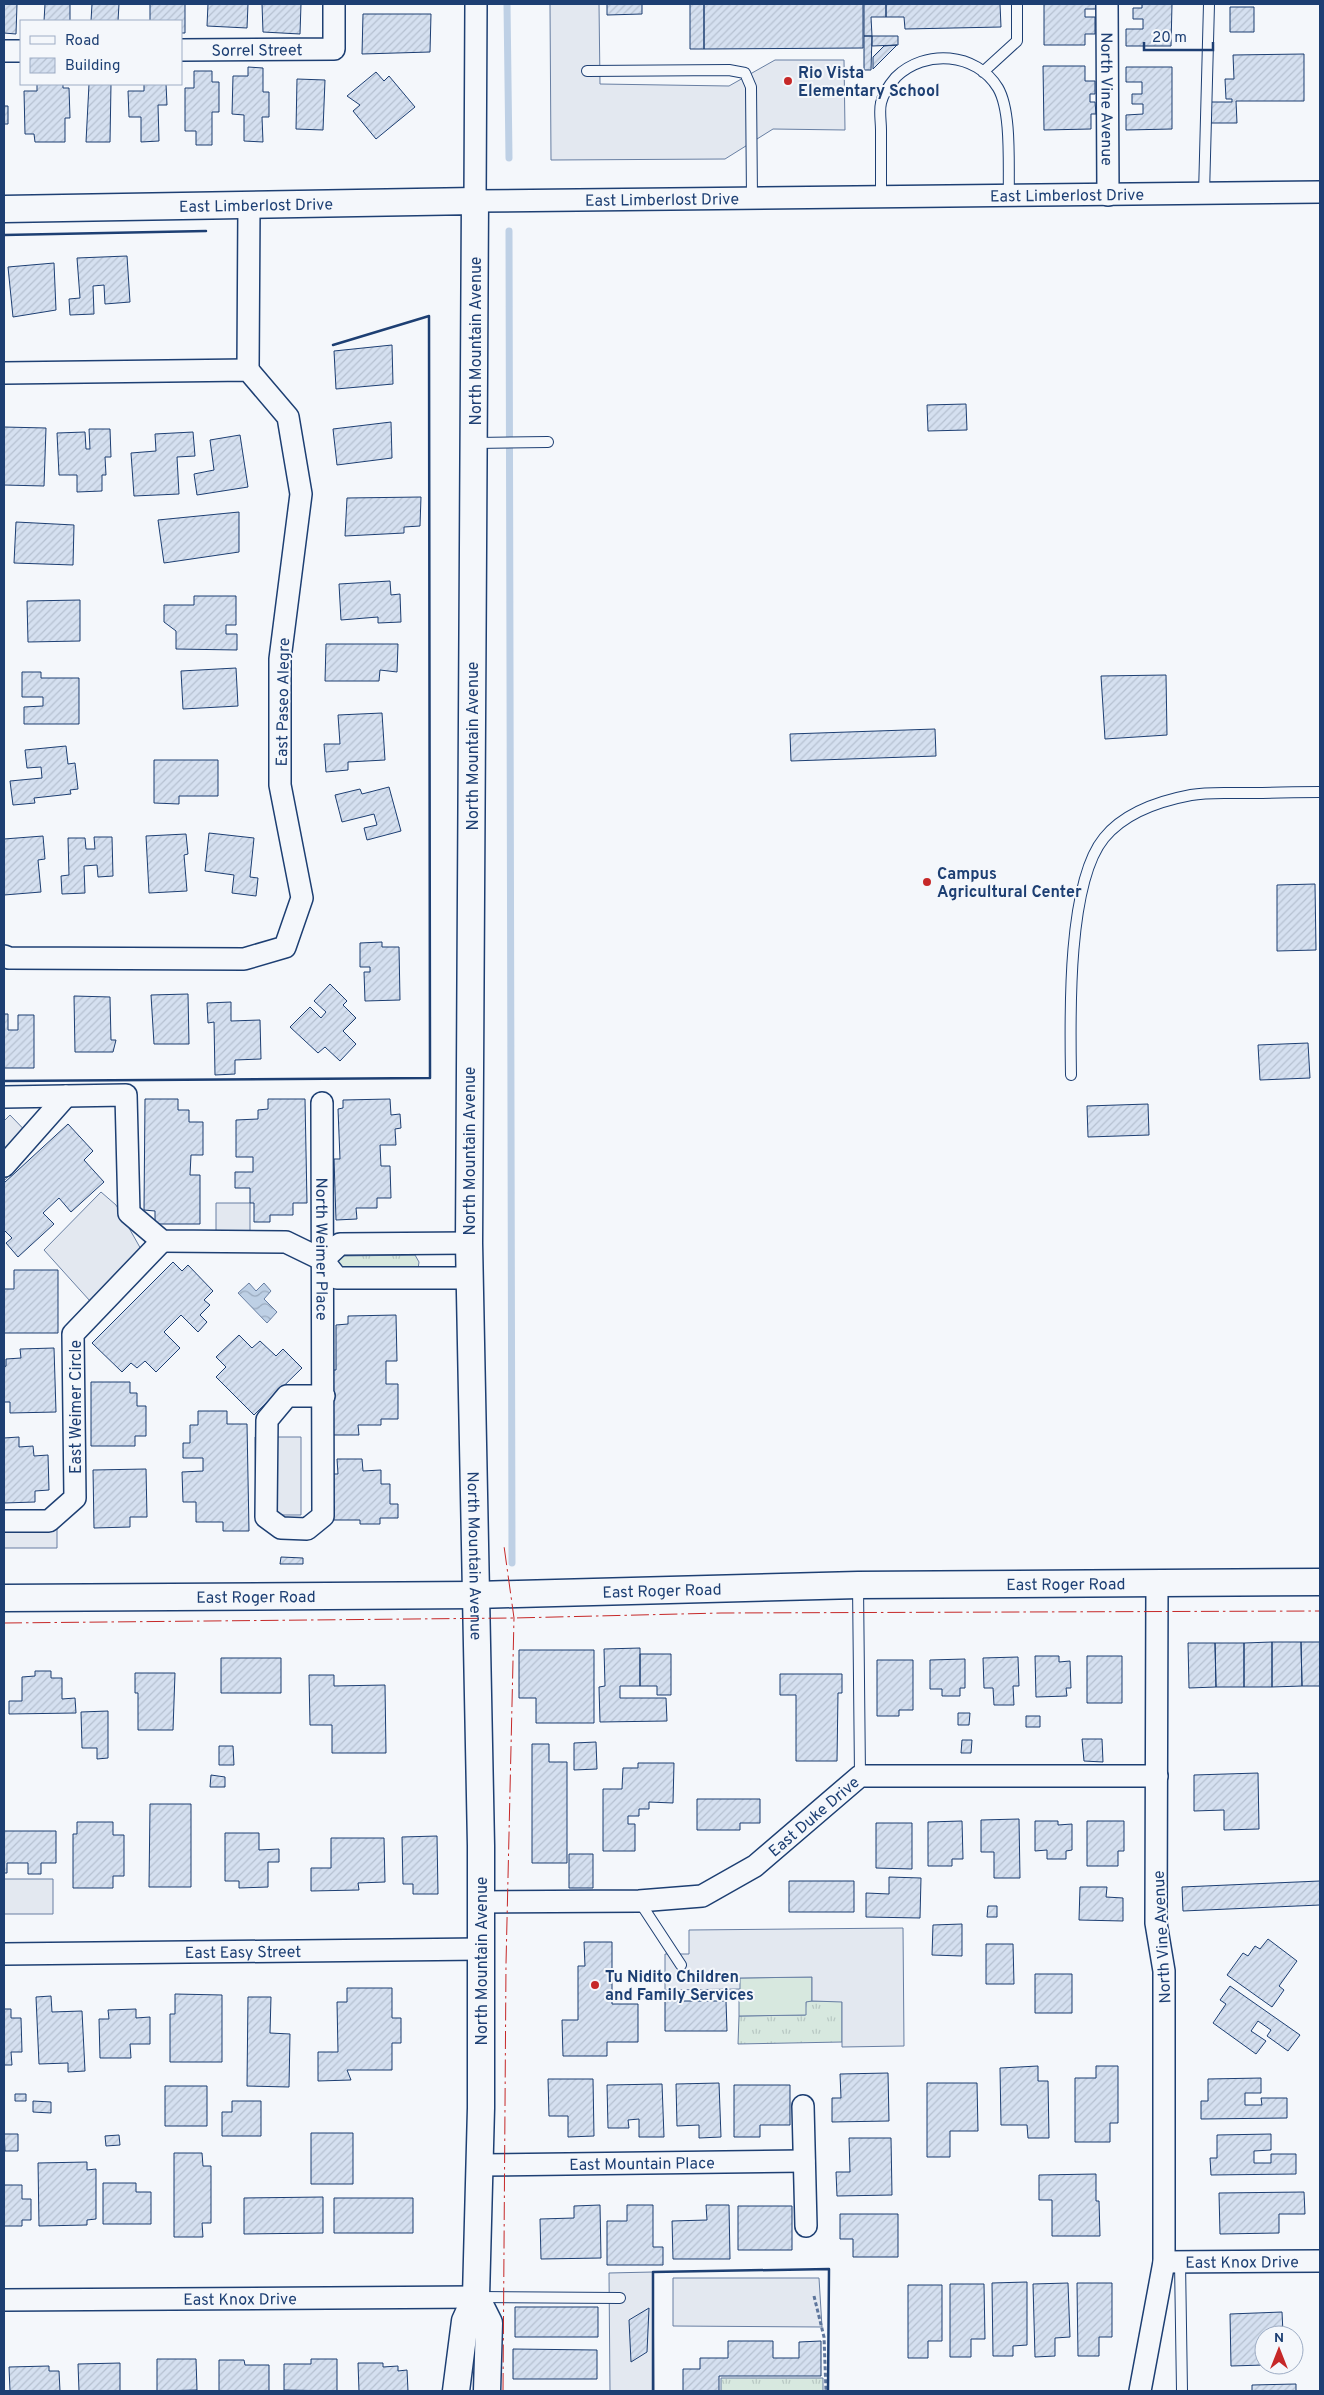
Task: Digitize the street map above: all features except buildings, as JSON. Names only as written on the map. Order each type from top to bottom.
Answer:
[{"type":"street","name":"Sorrel Street","points":[[182,50],[334,49],[334,4]]},
{"type":"street","name":"North Mountain Avenue","points":[[456,2391],[465,2321],[476,2298],[480,2165],[481,1902],[469,1278],[486,443],[475,201],[476,4]]},
{"type":"street","name":"North Vine Avenue","points":[[1107,4],[1108,195]]},
{"type":"street","points":[[4,51],[20,51]]},
{"type":"street","name":"East Limberlost Drive","points":[[4,209],[475,201],[1320,192]]},
{"type":"street","points":[[4,373],[248,370],[249,205]]},
{"type":"street","name":"East Paseo Alegre","points":[[4,956],[8,958],[244,959],[285,946],[302,898],[280,785],[280,659],[301,494],[288,417],[248,370]]},
{"type":"street","points":[[4,1097],[126,1095],[129,1213],[162,1241],[286,1242],[324,1260],[336,1278],[469,1278]]},
{"type":"street","points":[[4,1166],[66,1096]]},
{"type":"street","name":"North Weimer Place","points":[[322,1103],[324,1260],[324,1396],[324,1516],[308,1529],[281,1528],[266,1517],[267,1420],[287,1396],[324,1396]]},
{"type":"street","name":"East Weimer Circle","points":[[4,1521],[49,1521],[75,1498],[73,1334],[162,1241]]},
{"type":"street","points":[[324,1260],[340,1244],[469,1243]]},
{"type":"street","name":"North Vine Avenue","points":[[1140,2391],[1172,2262],[1164,1971],[1156,1923],[1157,1582]]},
{"type":"street","name":"East Roger Road","points":[[4,1598],[476,1595],[858,1585],[1320,1582]]},
{"type":"street","name":"East Duke Drive","points":[[481,1902],[639,1901],[702,1896],[755,1866],[860,1776],[1157,1776]]},
{"type":"street","name":"East Easy Street","points":[[4,1954],[481,1949]]},
{"type":"street","points":[[803,2106],[806,2226]]},
{"type":"street","name":"East Mountain Place","points":[[480,2165],[804,2161]]},
{"type":"street","name":"East Knox Drive","points":[[1172,2262],[1320,2261]]},
{"type":"street","name":"North Mountain Avenue","points":[[476,2298],[489,2323],[487,2391]]},
{"type":"street","name":"East Knox Drive","points":[[4,2300],[476,2298]]},
{"type":"lane","points":[[983,72],[1017,40],[1017,4]]},
{"type":"lane","points":[[1204,194],[1209,4]]},
{"type":"lane","points":[[881,198],[881,102],[890,84],[905,69],[924,60],[945,57],[958,60],[983,72],[997,88],[1006,107],[1009,196]]},
{"type":"lane","points":[[587,71],[728,70],[745,73],[751,87],[752,199]]},
{"type":"lane","points":[[486,443],[548,442]]},
{"type":"lane","points":[[1071,1075],[1070,1034],[1076,917],[1088,866],[1104,838],[1124,818],[1156,804],[1192,795],[1320,792]]},
{"type":"lane","points":[[858,1585],[860,1776]]},
{"type":"lane","points":[[639,1901],[682,1965]]},
{"type":"lane","points":[[1172,2262],[1182,2391]]},
{"type":"lane","points":[[476,2298],[620,2298]]},
{"type":"path","points":[[814,2296],[824,2337],[826,2391]]},
{"type":"green space","points":[[415,1255],[419,1262],[418,1269],[345,1271],[337,1261],[343,1256]]},
{"type":"green space","points":[[812,1977],[812,2001],[806,2002],[806,2015],[739,2016],[739,1978]]},
{"type":"green space","points":[[806,2001],[842,2001],[842,2042],[738,2044],[739,2016],[805,2015]]},
{"type":"green space","points":[[721,2378],[823,2378],[823,2391],[721,2391]]},
{"type":"shaded area","points":[[550,4],[599,4],[600,84],[729,86],[775,60],[844,60],[845,130],[773,129],[725,159],[551,160]]},
{"type":"shaded area","points":[[10,1115],[38,1144],[4,1181],[4,1121]]},
{"type":"shaded area","points":[[101,1192],[116,1205],[142,1251],[90,1301],[44,1250]]},
{"type":"shaded area","points":[[216,1203],[250,1203],[250,1231],[216,1231]]},
{"type":"shaded area","points":[[255,1437],[301,1437],[301,1515],[256,1515]]},
{"type":"shaded area","points":[[4,1524],[57,1524],[57,1548],[4,1548]]},
{"type":"shaded area","points":[[4,1879],[53,1879],[53,1914],[4,1914]]},
{"type":"shaded area","points":[[903,1928],[904,2046],[842,2047],[842,2002],[812,2001],[812,1977],[740,1978],[740,1989],[665,1990],[665,1954],[689,1954],[689,1930]]},
{"type":"shaded area","points":[[653,2272],[654,2391],[610,2391],[609,2273]]},
{"type":"shaded area","points":[[673,2278],[819,2278],[822,2327],[673,2326]]},
{"type":"water","points":[[249,1283],[256,1291],[264,1283],[271,1291],[264,1299],[277,1312],[267,1323],[238,1293]]},
{"type":"waterway","points":[[507,4],[509,158]]},
{"type":"waterway","points":[[509,231],[512,1563]]},
{"type":"wall","points":[[4,235],[206,231]]},
{"type":"wall","points":[[4,1081],[430,1078],[429,316],[333,345]]},
{"type":"wall","points":[[653,2391],[653,2272],[829,2269],[828,2391]]},
{"type":"power","points":[[503,2391],[506,1964],[514,1618],[504,1546]]},
{"type":"power","points":[[4,1623],[514,1618],[721,1613],[1320,1611]]},
{"type":"place","name":"Rio Vista Elementary School","points":[[788,81]]},
{"type":"place","name":"Campus Agricultural Center","points":[[927,882]]},
{"type":"place","name":"Tu Nidito Children and Family Services","points":[[595,1985]]}]
